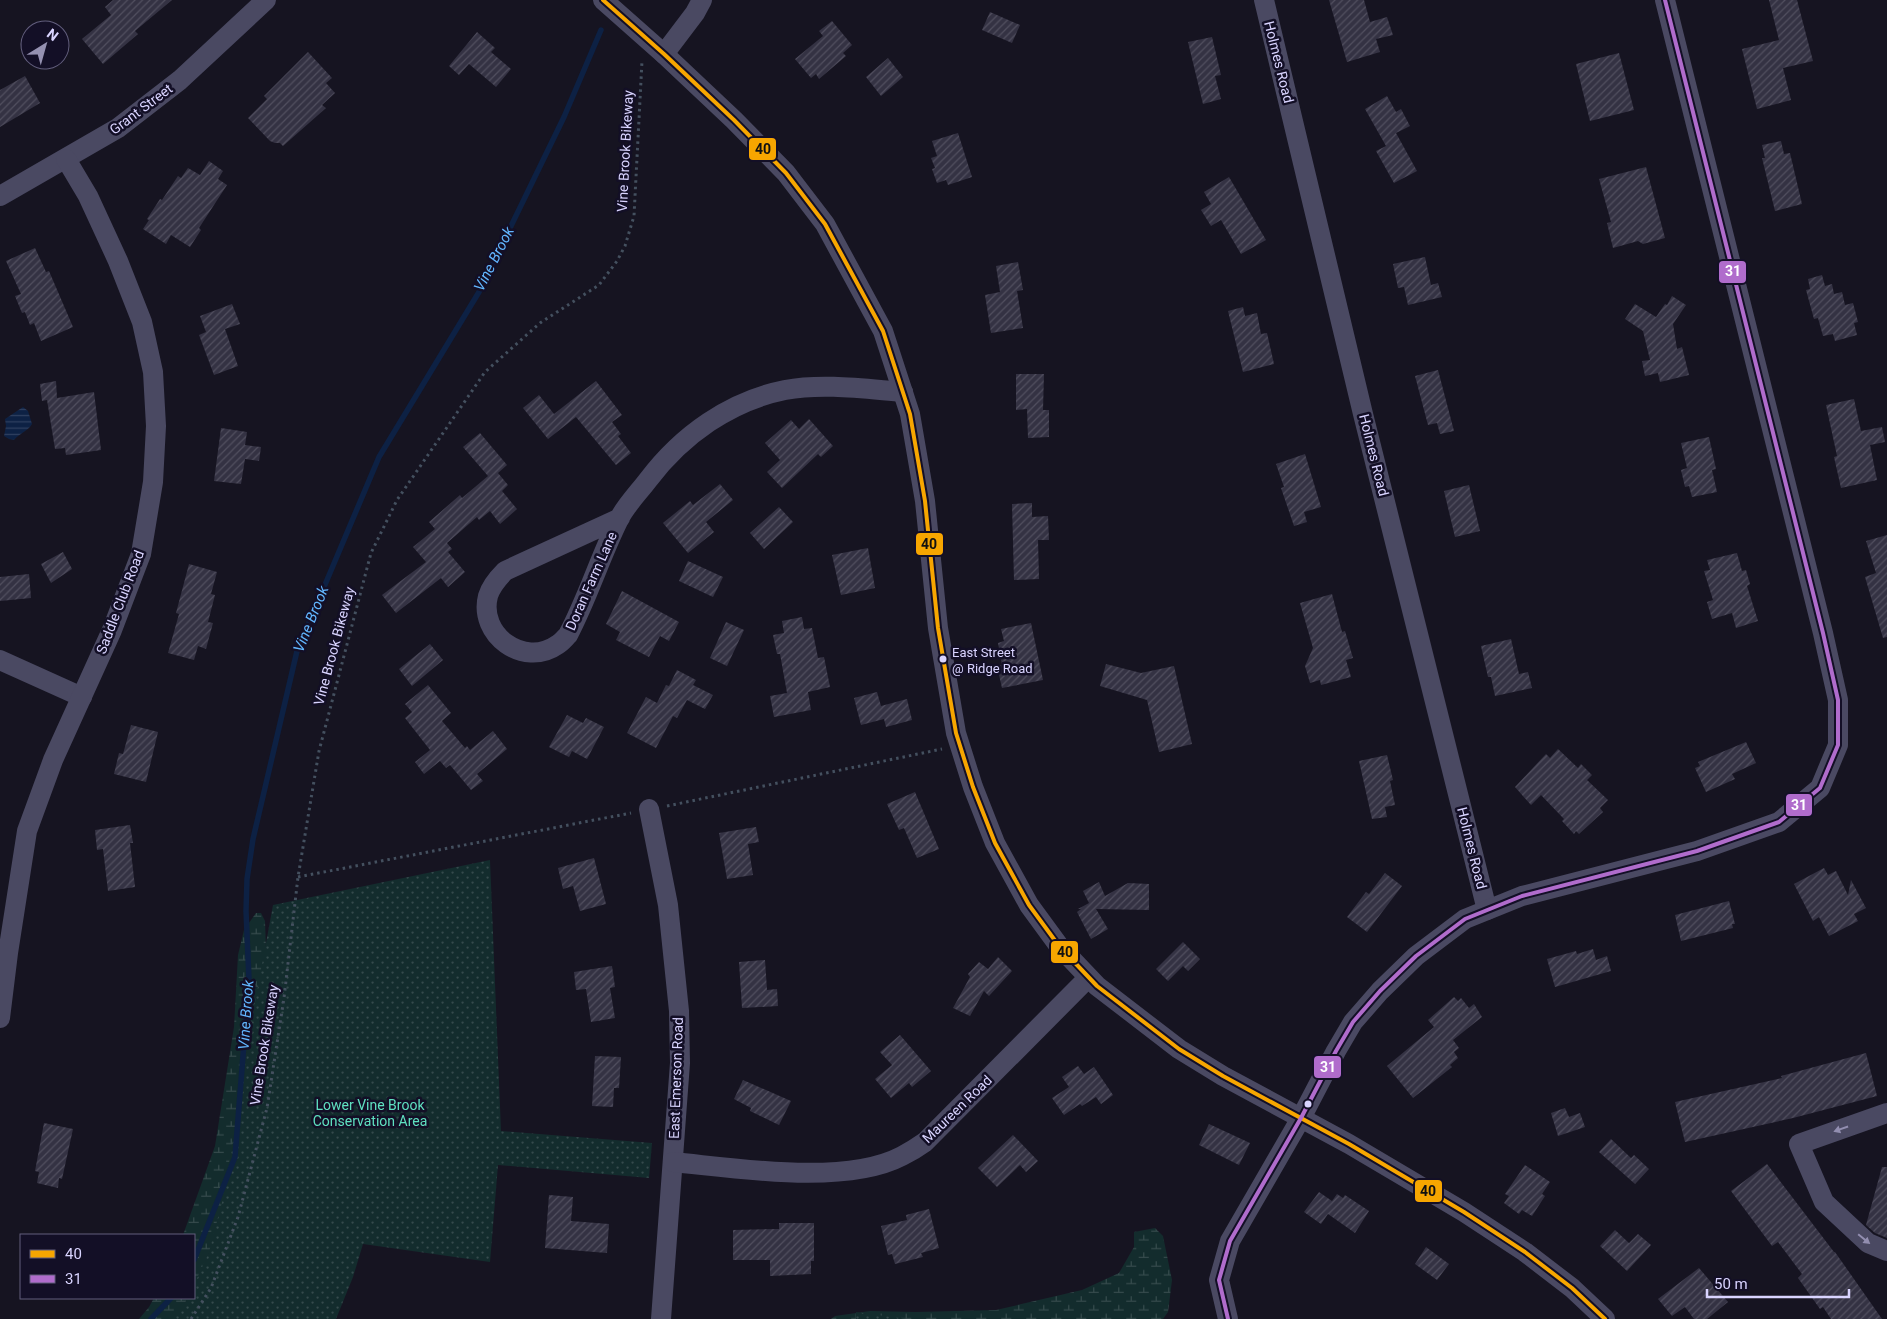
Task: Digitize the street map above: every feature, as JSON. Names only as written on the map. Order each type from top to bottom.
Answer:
[{"type":"street","name":"Grant Street","points":[[0,196],[118,128],[180,80],[266,0]]},
{"type":"street","points":[[603,0],[664,54],[786,173],[825,224],[883,331],[910,414],[925,501],[938,628],[956,733],[973,787],[999,851],[1029,905],[1059,946],[1097,986],[1179,1049],[1223,1076],[1350,1144],[1480,1222],[1565,1282],[1605,1319]]},
{"type":"street","points":[[664,54],[696,13],[702,0]]},
{"type":"street","name":"Holmes Road","points":[[1264,0],[1361,404],[1487,910]]},
{"type":"street","points":[[1228,1319],[1219,1280],[1230,1240],[1301,1118],[1344,1037],[1380,990],[1416,956],[1465,919],[1522,896],[1697,851],[1779,822],[1820,788],[1838,746],[1838,700],[1823,633],[1665,0]]},
{"type":"street","name":"Saddle Club Road","points":[[0,1018],[27,831],[53,760],[112,630],[141,554],[153,482],[156,426],[153,372],[142,322],[118,262],[88,196],[66,159]]},
{"type":"street","name":"Doran Farm Lane","points":[[620,518],[505,571],[494,582],[488,596],[487,612],[491,627],[500,640],[512,648],[527,653],[543,652],[557,646],[568,634],[620,518],[656,469],[676,448],[698,429],[725,411],[756,398],[786,390],[838,388],[903,392]]},
{"type":"street","points":[[0,660],[82,697]]},
{"type":"street","name":"East Emerson Road","points":[[649,809],[668,905],[679,1011],[680,1063],[661,1319]]},
{"type":"street","name":"Maureen Road","points":[[673,1162],[774,1171],[832,1172],[865,1168],[901,1157],[925,1142],[1088,978]]},
{"type":"street","points":[[1887,1113],[1798,1144],[1824,1202],[1868,1243],[1887,1250]]},
{"type":"path","name":"Vine Brook Bikeway","points":[[192,1319],[210,1288],[238,1217],[267,1108],[284,998],[298,877],[319,751],[371,552],[397,500],[485,372],[540,323],[599,285],[617,261],[625,246],[634,216],[642,60]]},
{"type":"green space","name":"Lower Vine Brook Conservation Area","points":[[490,860],[501,1131],[652,1143],[649,1178],[498,1165],[490,1262],[363,1244],[353,1277],[336,1319],[174,1319],[187,1299],[195,1299],[195,1283],[209,1252],[222,1202],[273,905]]},
{"type":"green space","points":[[256,913],[261,913],[265,921],[266,949],[245,1169],[195,1286],[195,1234],[183,1234],[215,1146],[234,1027],[238,955],[244,930]]},
{"type":"green space","points":[[1155,1228],[1163,1236],[1172,1280],[1168,1312],[1163,1319],[831,1319],[835,1316],[870,1311],[996,1310],[1082,1290],[1119,1273],[1134,1247],[1134,1232]]},
{"type":"green space","points":[[153,1299],[187,1299],[176,1319],[139,1319]]},
{"type":"green space","points":[[856,1312],[907,1319],[856,1319]]},
{"type":"water","points":[[23,407],[28,411],[32,424],[14,440],[9,439],[4,436],[5,419]]},
{"type":"building","points":[[113,0],[172,0],[135,31],[138,34],[103,64],[82,39],[111,15],[105,7]]},
{"type":"building","points":[[1329,0],[1364,0],[1370,22],[1387,17],[1393,35],[1376,39],[1380,52],[1347,62]]},
{"type":"building","points":[[1769,0],[1797,0],[1813,61],[1783,68],[1791,100],[1757,109],[1742,49],[1779,40]]},
{"type":"building","points":[[990,12],[1020,25],[1012,43],[982,30]]},
{"type":"building","points":[[832,21],[852,45],[843,53],[846,56],[819,79],[816,74],[811,78],[795,59],[823,36],[819,31]]},
{"type":"building","points":[[477,32],[495,48],[491,52],[511,69],[496,87],[469,64],[459,75],[449,66]]},
{"type":"building","points":[[1212,37],[1221,75],[1215,76],[1221,99],[1203,104],[1188,42]]},
{"type":"building","points":[[308,52],[332,78],[326,83],[335,93],[322,105],[326,108],[283,146],[280,143],[270,141],[248,118],[267,99],[264,96]]},
{"type":"building","points":[[1619,53],[1634,110],[1590,121],[1576,64]]},
{"type":"building","points":[[888,58],[903,77],[881,96],[866,77]]},
{"type":"building","points":[[25,76],[40,103],[0,127],[0,90]]},
{"type":"building","points":[[1387,96],[1396,112],[1401,109],[1410,126],[1396,133],[1417,171],[1394,183],[1376,151],[1386,146],[1365,109]]},
{"type":"building","points":[[958,133],[972,177],[948,185],[946,180],[937,183],[932,169],[935,168],[931,158],[937,156],[932,141]]},
{"type":"building","points":[[1781,141],[1784,154],[1790,153],[1802,204],[1775,211],[1762,158],[1765,158],[1762,145]]},
{"type":"building","points":[[209,161],[223,171],[218,179],[227,185],[199,228],[201,230],[190,247],[171,235],[166,244],[143,229],[160,199],[162,200],[178,176],[181,178],[188,168],[200,175]]},
{"type":"building","points":[[1646,167],[1665,238],[1643,244],[1638,241],[1613,248],[1607,223],[1611,222],[1599,179]]},
{"type":"building","points":[[1229,177],[1266,240],[1241,254],[1221,220],[1211,226],[1201,210],[1211,204],[1204,192]]},
{"type":"building","points":[[35,248],[46,272],[49,271],[73,327],[41,341],[34,323],[30,325],[25,312],[22,313],[15,296],[21,294],[6,261]]},
{"type":"building","points":[[1425,257],[1431,285],[1438,283],[1442,297],[1408,305],[1404,287],[1398,288],[1393,264]]},
{"type":"building","points":[[1018,262],[1023,290],[1017,291],[1023,328],[991,333],[985,295],[1000,292],[996,266]]},
{"type":"building","points":[[1822,275],[1825,286],[1832,284],[1834,294],[1842,292],[1845,305],[1853,303],[1858,322],[1854,323],[1857,335],[1835,341],[1833,334],[1823,336],[1818,318],[1814,319],[1806,290],[1810,289],[1808,279]]},
{"type":"building","points":[[1672,296],[1686,305],[1673,324],[1677,349],[1682,347],[1689,375],[1660,382],[1658,373],[1645,376],[1642,361],[1650,360],[1643,331],[1625,319],[1635,304],[1656,317]]},
{"type":"building","points":[[232,304],[240,324],[225,329],[238,366],[214,375],[199,335],[206,332],[200,316]]},
{"type":"building","points":[[1243,307],[1245,316],[1257,313],[1261,334],[1267,333],[1274,364],[1243,372],[1228,311]]},
{"type":"building","points":[[1438,370],[1454,431],[1440,434],[1437,423],[1428,425],[1415,376]]},
{"type":"building","points":[[1016,374],[1044,374],[1043,410],[1049,410],[1049,437],[1028,438],[1027,409],[1016,410]]},
{"type":"building","points":[[56,381],[57,398],[94,392],[101,450],[66,455],[65,448],[55,449],[47,400],[42,401],[40,384]]},
{"type":"building","points":[[596,381],[622,415],[612,422],[621,434],[618,436],[631,453],[616,465],[576,417],[548,439],[523,408],[539,395],[554,414]]},
{"type":"building","points":[[1854,399],[1861,431],[1882,427],[1885,442],[1870,445],[1877,480],[1841,488],[1834,457],[1837,456],[1826,405]]},
{"type":"building","points":[[809,419],[833,446],[821,457],[818,454],[782,488],[767,472],[780,460],[765,443],[791,420],[799,429]]},
{"type":"building","points":[[221,428],[247,432],[245,445],[261,447],[259,461],[245,459],[241,484],[214,481]]},
{"type":"building","points":[[480,433],[507,465],[498,473],[508,485],[502,491],[517,509],[500,524],[490,511],[479,520],[477,517],[447,543],[452,549],[448,552],[465,572],[448,587],[441,578],[396,613],[382,595],[426,562],[413,547],[435,529],[429,522],[460,495],[462,498],[488,476],[463,447]]},
{"type":"building","points":[[1709,437],[1716,469],[1712,470],[1717,492],[1692,497],[1689,486],[1685,487],[1681,470],[1687,468],[1681,443]]},
{"type":"building","points":[[1305,454],[1321,507],[1304,512],[1307,522],[1294,526],[1281,488],[1284,487],[1276,464]]},
{"type":"building","points":[[720,484],[733,500],[706,522],[714,532],[688,553],[663,523],[690,501],[693,505]]},
{"type":"building","points":[[1469,485],[1480,531],[1455,537],[1444,491]]},
{"type":"building","points":[[1032,503],[1032,517],[1048,516],[1049,540],[1038,540],[1039,579],[1014,580],[1012,504]]},
{"type":"building","points":[[779,507],[793,522],[764,549],[750,533]]},
{"type":"building","points":[[1887,535],[1887,637],[1883,638],[1865,577],[1876,573],[1866,541]]},
{"type":"building","points":[[868,548],[875,588],[841,595],[832,555]]},
{"type":"building","points":[[63,552],[72,569],[51,583],[41,564]]},
{"type":"building","points":[[1737,553],[1742,571],[1746,570],[1750,584],[1747,586],[1758,621],[1736,628],[1732,613],[1712,619],[1707,602],[1713,600],[1704,571],[1710,570],[1707,560]]},
{"type":"building","points":[[688,561],[723,577],[713,597],[679,581]]},
{"type":"building","points":[[189,564],[217,572],[211,594],[215,595],[208,622],[213,623],[206,649],[198,646],[194,660],[168,653],[179,614],[176,613]]},
{"type":"building","points":[[29,574],[31,598],[0,601],[0,577]]},
{"type":"building","points":[[622,591],[679,622],[669,641],[660,636],[649,657],[616,640],[620,632],[606,624]]},
{"type":"building","points":[[1332,594],[1342,632],[1345,631],[1353,658],[1346,660],[1351,677],[1321,685],[1320,680],[1310,683],[1305,666],[1313,648],[1300,603]]},
{"type":"building","points":[[802,617],[804,629],[812,628],[818,658],[824,657],[830,687],[808,692],[811,710],[774,717],[770,696],[787,693],[780,654],[777,654],[773,635],[784,633],[782,621]]},
{"type":"building","points":[[726,622],[744,630],[727,666],[710,658]]},
{"type":"building","points":[[1031,623],[1043,680],[1002,688],[997,666],[1002,665],[998,643],[1004,641],[1001,629]]},
{"type":"building","points":[[1511,639],[1519,674],[1528,672],[1532,688],[1495,696],[1491,677],[1488,677],[1481,646]]},
{"type":"building","points":[[430,644],[443,660],[412,686],[399,669]]},
{"type":"building","points":[[1106,664],[1141,673],[1174,666],[1192,744],[1159,752],[1147,700],[1100,686]]},
{"type":"building","points":[[677,670],[696,680],[693,685],[713,695],[705,709],[687,700],[677,718],[673,716],[656,748],[627,733],[646,697],[657,703],[666,685],[669,686]]},
{"type":"building","points":[[428,685],[451,713],[442,721],[465,748],[467,746],[470,750],[493,731],[507,749],[477,774],[483,781],[471,790],[450,765],[446,768],[440,761],[424,774],[415,762],[430,750],[405,718],[412,712],[405,704]]},
{"type":"building","points":[[877,692],[881,706],[907,699],[912,720],[886,727],[884,719],[861,725],[854,698]]},
{"type":"building","points":[[567,715],[583,723],[586,718],[604,727],[587,759],[572,751],[569,757],[549,747]]},
{"type":"building","points":[[131,725],[158,732],[146,782],[114,774],[119,753],[123,754]]},
{"type":"building","points":[[1746,742],[1756,763],[1732,774],[1735,779],[1706,792],[1695,768],[1700,766],[1698,762]]},
{"type":"building","points":[[1558,749],[1578,768],[1581,764],[1592,775],[1587,780],[1608,800],[1600,808],[1603,812],[1579,834],[1576,831],[1574,834],[1562,821],[1564,819],[1541,795],[1531,805],[1515,787],[1546,754],[1550,758]]},
{"type":"building","points":[[1387,755],[1393,780],[1390,781],[1395,805],[1385,807],[1387,817],[1372,819],[1359,761]]},
{"type":"building","points":[[915,792],[939,849],[917,858],[904,828],[899,830],[887,804]]},
{"type":"building","points":[[130,825],[133,843],[130,843],[135,887],[108,891],[103,849],[97,850],[95,830]]},
{"type":"building","points":[[756,827],[759,842],[748,844],[753,875],[727,879],[719,833]]},
{"type":"building","points":[[594,858],[606,904],[580,911],[573,886],[563,889],[558,868]]},
{"type":"building","points":[[1824,868],[1828,875],[1836,871],[1848,895],[1851,880],[1866,908],[1854,914],[1858,921],[1829,936],[1819,917],[1813,921],[1794,884]]},
{"type":"building","points":[[1385,873],[1402,886],[1367,932],[1347,917],[1366,892],[1369,894]]},
{"type":"building","points":[[1099,882],[1105,896],[1128,883],[1149,884],[1149,910],[1096,909],[1108,929],[1091,939],[1077,912],[1081,909],[1078,909],[1089,903],[1083,891]]},
{"type":"building","points":[[1729,901],[1735,924],[1732,924],[1733,928],[1681,941],[1675,915]]},
{"type":"building","points":[[1183,942],[1200,959],[1188,971],[1183,966],[1168,981],[1156,969]]},
{"type":"building","points":[[1593,949],[1596,960],[1607,956],[1611,971],[1555,987],[1547,959],[1576,951],[1577,954]]},
{"type":"building","points":[[998,957],[1012,971],[989,996],[984,991],[970,1016],[953,1008],[970,977],[968,974],[979,962],[988,969]]},
{"type":"building","points":[[765,960],[767,990],[777,989],[778,1006],[742,1008],[739,962]]},
{"type":"building","points":[[612,966],[615,987],[610,988],[615,1018],[591,1022],[586,989],[576,990],[574,972]]},
{"type":"building","points":[[1454,997],[1458,1001],[1461,998],[1469,1008],[1474,1004],[1482,1017],[1453,1040],[1459,1048],[1454,1052],[1458,1058],[1450,1065],[1452,1067],[1413,1098],[1387,1066],[1434,1027],[1428,1020]]},
{"type":"building","points":[[900,1035],[931,1071],[912,1087],[909,1083],[891,1098],[875,1079],[892,1065],[880,1052]]},
{"type":"building","points":[[1866,1053],[1877,1096],[1793,1118],[1685,1142],[1675,1102],[1782,1078],[1781,1076]]},
{"type":"building","points":[[595,1056],[621,1057],[619,1088],[614,1088],[613,1107],[592,1106]]},
{"type":"building","points":[[1078,1066],[1084,1074],[1094,1067],[1113,1095],[1101,1104],[1096,1097],[1082,1106],[1080,1104],[1064,1115],[1052,1098],[1069,1087],[1062,1077]]},
{"type":"building","points":[[743,1080],[791,1101],[779,1125],[750,1111],[751,1108],[734,1099]]},
{"type":"building","points":[[1565,1108],[1569,1117],[1580,1113],[1585,1127],[1558,1136],[1551,1113]]},
{"type":"building","points":[[44,1123],[73,1129],[62,1179],[59,1178],[58,1188],[37,1183],[39,1172],[35,1171]]},
{"type":"building","points":[[1209,1124],[1250,1143],[1239,1165],[1199,1145]]},
{"type":"building","points":[[1013,1135],[1038,1161],[1026,1172],[1020,1165],[997,1187],[978,1168]]},
{"type":"building","points":[[1611,1139],[1631,1158],[1634,1155],[1649,1169],[1635,1184],[1599,1152]]},
{"type":"building","points":[[1767,1164],[1835,1252],[1882,1319],[1831,1319],[1823,1307],[1820,1309],[1798,1278],[1802,1274],[1778,1242],[1772,1246],[1731,1191]]},
{"type":"building","points":[[1525,1165],[1550,1182],[1542,1194],[1545,1196],[1532,1216],[1522,1210],[1519,1214],[1504,1203],[1509,1196],[1505,1194]]},
{"type":"building","points":[[1882,1167],[1887,1167],[1887,1238],[1875,1233],[1866,1225]]},
{"type":"building","points":[[1319,1192],[1332,1201],[1337,1194],[1343,1198],[1345,1195],[1369,1211],[1355,1233],[1328,1214],[1321,1224],[1304,1212]]},
{"type":"building","points":[[549,1195],[573,1197],[571,1221],[609,1224],[607,1253],[545,1248]]},
{"type":"building","points":[[929,1209],[939,1248],[921,1253],[923,1257],[895,1264],[892,1254],[888,1255],[881,1226],[907,1220],[906,1215]]},
{"type":"building","points":[[779,1223],[814,1223],[814,1261],[811,1261],[811,1274],[770,1276],[770,1260],[733,1260],[733,1230],[779,1229]]},
{"type":"building","points":[[1615,1230],[1629,1243],[1638,1234],[1651,1245],[1627,1271],[1600,1246]]},
{"type":"building","points":[[1426,1247],[1449,1264],[1437,1280],[1415,1264]]},
{"type":"building","points":[[1699,1268],[1728,1302],[1707,1319],[1694,1319],[1685,1307],[1672,1316],[1658,1299]]},
{"type":"waterway","name":"Vine Brook","points":[[195,1257],[235,1157],[249,980],[246,911],[247,879],[253,839],[297,651],[379,457],[479,292],[564,117],[601,30]]},
{"type":"waterway","name":"Vine Brook","points":[[151,1319],[170,1299]]},
{"type":"transit line","name":"40","points":[[603,0],[734,120],[786,173],[825,224],[883,331],[910,414],[925,501],[938,628],[956,733],[973,787],[995,843],[1029,905],[1059,946],[1097,986],[1179,1049],[1223,1076],[1349,1144],[1464,1212],[1525,1252],[1572,1288],[1605,1319]]},
{"type":"transit line","name":"31","points":[[1228,1319],[1219,1280],[1230,1241],[1301,1118],[1353,1022],[1380,991],[1416,956],[1465,919],[1522,896],[1697,851],[1779,822],[1820,788],[1838,745],[1838,700],[1823,633],[1665,0]]},
{"type":"place","name":"East Street @ Ridge Road","points":[[943,659]]}]
